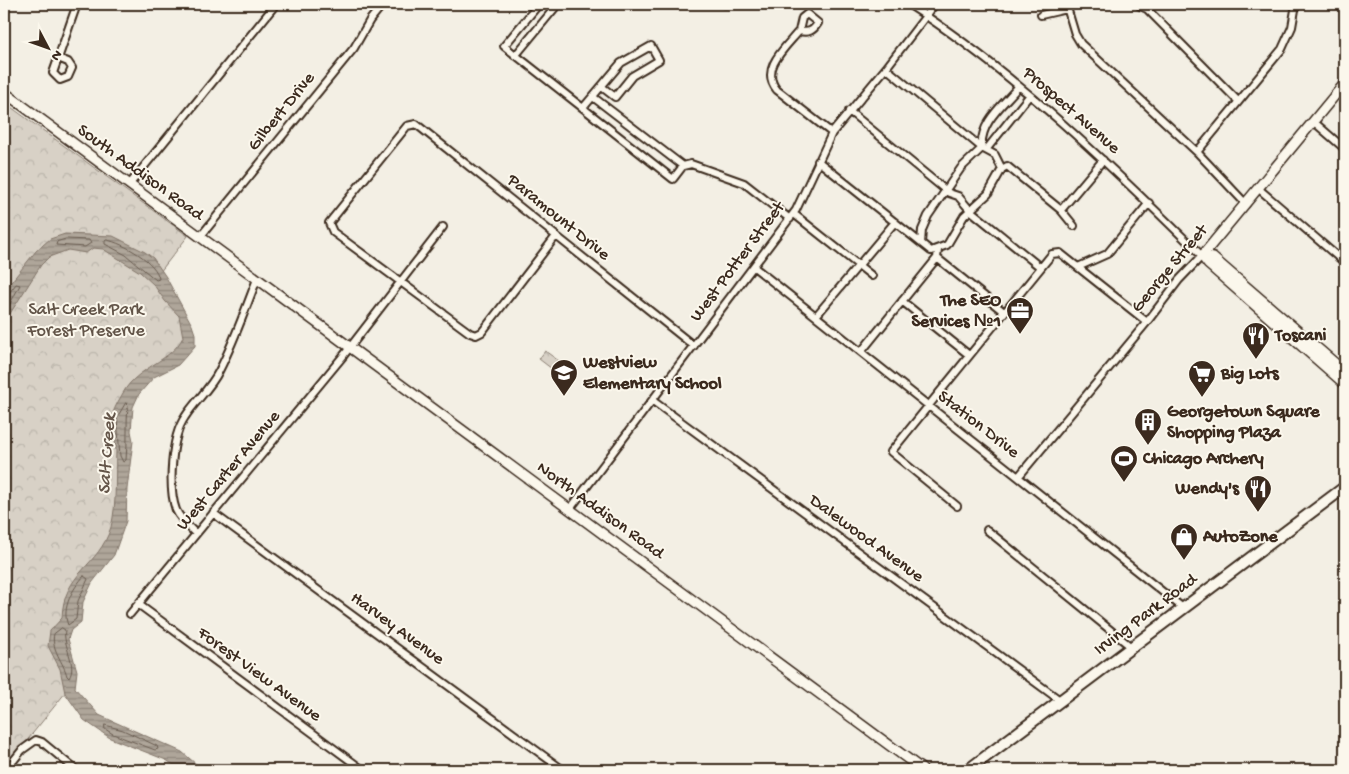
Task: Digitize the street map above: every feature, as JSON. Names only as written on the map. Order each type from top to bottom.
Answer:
[{"type":"main road","name":"Irving Park Road","points":[[968,770],[1061,701],[1130,646],[1345,487]]},
{"type":"street","points":[[58,58],[77,4]]},
{"type":"street","points":[[129,185],[276,4]]},
{"type":"street","name":"Gilbert Drive","points":[[200,237],[354,48],[370,20],[383,4]]},
{"type":"street","points":[[539,4],[504,46],[516,56],[673,179],[683,166],[691,164],[744,183],[792,216],[872,276]]},
{"type":"street","points":[[516,56],[558,4]]},
{"type":"street","name":"Prospect Avenue","points":[[908,4],[926,15],[1018,87],[1103,160],[1149,203],[1208,264],[1345,384]]},
{"type":"street","name":"West Potter Street","points":[[570,509],[654,401],[792,216],[832,133],[936,4]]},
{"type":"street","points":[[1197,152],[1286,43],[1292,27],[1296,4]]},
{"type":"street","points":[[1041,15],[1066,6],[1075,34],[1081,44],[1197,152],[1246,204]]},
{"type":"street","points":[[1140,6],[1147,9],[1238,102]]},
{"type":"street","points":[[799,31],[772,66],[772,82],[777,90],[832,133]]},
{"type":"street","points":[[583,108],[621,64],[651,46],[659,60],[632,76],[615,96],[602,87]]},
{"type":"street","points":[[886,68],[984,149],[995,155],[1002,169]]},
{"type":"street","name":"George Street","points":[[1020,476],[1147,322],[1179,280],[1260,189],[1345,84]]},
{"type":"street","points":[[984,149],[980,137],[984,128],[1018,87]]},
{"type":"street","name":"South Addison Road","points":[[4,92],[257,279]]},
{"type":"street","points":[[921,242],[922,230],[961,168],[984,149],[1029,96]]},
{"type":"street","points":[[593,97],[683,166]]},
{"type":"street","points":[[849,111],[946,190],[958,196],[970,210],[1040,268]]},
{"type":"street","points":[[1314,122],[1345,149]]},
{"type":"street","name":"Paramount Drive","points":[[400,282],[333,232],[329,227],[333,216],[407,126],[416,124],[694,346]]},
{"type":"street","points":[[1061,210],[1103,160]]},
{"type":"street","points":[[818,161],[930,251],[938,250],[947,245],[970,210],[988,194],[1002,169],[1007,166],[1061,210],[1074,226]]},
{"type":"street","points":[[1260,189],[1345,263]]},
{"type":"street","points":[[1078,267],[1107,254],[1149,203]]},
{"type":"street","points":[[816,316],[895,222]]},
{"type":"street","name":"West Carter Avenue","points":[[130,614],[350,347],[443,227]]},
{"type":"street","points":[[400,282],[470,333],[476,335],[482,332],[556,236]]},
{"type":"street","points":[[861,352],[937,258],[938,250]]},
{"type":"street","points":[[957,506],[890,452],[1040,268],[1056,252],[1078,267],[1147,322]]},
{"type":"street","name":"Prospect Avenue","points":[[1202,256],[1213,258],[1345,372]]},
{"type":"street","points":[[937,258],[1004,312]]},
{"type":"street","name":"Station Drive","points":[[754,267],[1020,476],[1183,608]]},
{"type":"street","points":[[196,534],[181,518],[175,506],[173,474],[175,441],[184,418],[207,390],[221,368],[257,279]]},
{"type":"street","name":"North Addison Road","points":[[257,279],[923,770]]},
{"type":"street","points":[[902,301],[969,355]]},
{"type":"street","name":"Dalewood Avenue","points":[[654,401],[1061,701]]},
{"type":"street","name":"Harvey Avenue","points":[[213,513],[562,770]]},
{"type":"street","points":[[987,530],[1130,646]]},
{"type":"street","name":"Forest View Avenue","points":[[138,604],[363,770]]},
{"type":"street","points":[[6,770],[22,750],[36,740],[42,742],[76,770]]},
{"type":"green space","name":"Salt Creek Park Forest Preserve","points":[[4,102],[188,236],[156,277],[187,323],[183,348],[132,390],[113,536],[64,624],[70,687],[4,769]]},
{"type":"green space","points":[[545,351],[559,361],[552,369],[539,359]]},
{"type":"water","points":[[65,234],[113,236],[153,258],[166,277],[195,334],[195,346],[178,365],[154,377],[139,394],[133,407],[131,431],[133,441],[127,489],[126,521],[114,555],[92,583],[83,602],[81,622],[71,630],[68,639],[77,671],[75,688],[99,715],[182,752],[203,770],[182,770],[166,760],[110,738],[84,720],[65,693],[60,669],[48,646],[50,631],[62,618],[68,590],[98,552],[111,527],[115,489],[116,451],[112,421],[115,408],[129,384],[171,352],[183,337],[179,316],[154,285],[140,272],[103,249],[93,248],[86,253],[68,250],[49,257],[41,265],[4,323],[4,291],[36,251],[50,239]]},
{"type":"place","name":"The SEO Services №1","points":[[1020,335]]},
{"type":"place","name":"Toscani","points":[[1256,360]]},
{"type":"place","name":"Westview Elementary School","points":[[564,397]]},
{"type":"place","name":"Big Lots","points":[[1202,398]]},
{"type":"place","name":"Georgetown Square Shopping Plaza","points":[[1148,446]]},
{"type":"place","name":"Chicago Archery","points":[[1124,483]]},
{"type":"place","name":"Wendy's","points":[[1258,513]]},
{"type":"place","name":"AutoZone","points":[[1184,561]]},
{"type":"water label","name":"Salt Creek","points":[[108,454]]}]
